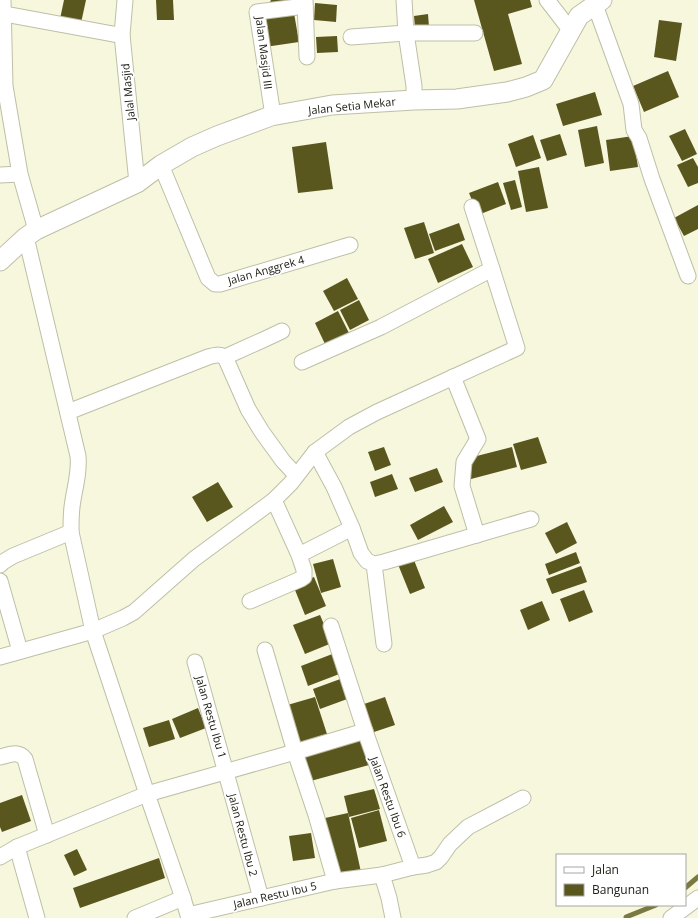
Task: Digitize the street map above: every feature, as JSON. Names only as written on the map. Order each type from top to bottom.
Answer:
[{"type":"street","name":"Jalal Masjid","points":[[125,0],[122,35],[137,183]]},
{"type":"street","points":[[404,0],[406,33],[414,86],[414,100]]},
{"type":"street","points":[[547,0],[571,31]]},
{"type":"street","points":[[599,2],[631,104],[634,130],[639,138],[652,179],[688,276]]},
{"type":"street","name":"Jalan Setia Mekar","points":[[0,261],[31,234],[137,183],[161,165],[192,147],[271,116],[332,105],[457,99],[507,92],[526,87],[543,80],[579,16],[599,2]]},
{"type":"street","points":[[305,3],[307,56]]},
{"type":"street","name":"Jalan Masjid III","points":[[271,116],[272,109],[257,12],[305,3]]},
{"type":"street","points":[[2,9],[122,35]]},
{"type":"street","name":"Jalan Restu Ibu 5","points":[[2,9],[3,86],[31,234],[78,456],[79,468],[72,507],[71,532],[93,631],[189,917],[261,898],[335,881],[382,875],[413,865],[427,865],[436,862],[450,844],[468,827],[523,798]]},
{"type":"street","points":[[351,37],[406,33],[475,33]]},
{"type":"street","name":"Jalan Anggrek 4","points":[[161,165],[208,278],[215,284],[220,284],[350,245]]},
{"type":"street","points":[[0,175],[20,174]]},
{"type":"street","points":[[0,657],[93,631],[134,612],[194,559],[274,500],[291,483],[315,452],[350,427],[377,412],[517,348],[472,207]]},
{"type":"street","points":[[302,362],[381,327],[492,269]]},
{"type":"street","points":[[68,412],[213,355],[226,357],[282,330]]},
{"type":"street","points":[[226,357],[248,409],[282,461],[296,475]]},
{"type":"street","points":[[453,377],[478,439],[464,462],[462,486],[477,534]]},
{"type":"street","points":[[315,452],[334,487],[361,553],[367,561],[374,564],[531,519]]},
{"type":"street","points":[[250,601],[301,579],[304,576],[304,570],[299,555],[274,500]]},
{"type":"street","points":[[299,555],[352,528]]},
{"type":"street","points":[[0,565],[13,556],[71,532]]},
{"type":"street","points":[[374,564],[384,644]]},
{"type":"street","points":[[0,581],[20,651]]},
{"type":"street","points":[[0,857],[47,835],[147,794],[365,731],[331,626]]},
{"type":"street","points":[[265,650],[335,881]]},
{"type":"street","name":"Jalan Restu Ibu 1","points":[[195,662],[226,772]]},
{"type":"street","name":"Jalan Restu Ibu 6","points":[[365,731],[413,865]]},
{"type":"street","points":[[0,757],[15,753],[20,754],[25,758],[47,835]]},
{"type":"street","name":"Jalan Restu Ibu 2","points":[[226,772],[261,898]]},
{"type":"street","points":[[18,848],[37,918]]},
{"type":"street","points":[[382,875],[393,918]]},
{"type":"street","points":[[135,918],[183,898]]},
{"type":"street","points":[[671,918],[698,898]]},
{"type":"building","points":[[64,0],[86,0],[81,23],[60,19]]},
{"type":"building","points":[[156,0],[173,0],[174,20],[157,20]]},
{"type":"building","points":[[271,0],[296,0],[296,3],[270,2]]},
{"type":"building","points":[[474,0],[530,0],[532,7],[508,14],[522,64],[494,71]]},
{"type":"building","points":[[315,3],[337,5],[336,22],[314,20]]},
{"type":"building","points":[[294,13],[299,42],[265,47],[260,18]]},
{"type":"building","points":[[428,14],[429,27],[415,28],[414,16]]},
{"type":"building","points":[[659,20],[682,23],[676,61],[654,57]]},
{"type":"building","points":[[337,36],[338,52],[317,53],[316,37]]},
{"type":"building","points":[[668,71],[679,97],[644,112],[633,86]]},
{"type":"building","points":[[595,92],[602,115],[563,126],[556,104]]},
{"type":"building","points":[[597,126],[604,163],[585,167],[578,130]]},
{"type":"building","points":[[685,129],[697,154],[682,161],[669,136]]},
{"type":"building","points":[[560,134],[567,155],[547,161],[540,140]]},
{"type":"building","points":[[533,135],[541,158],[516,167],[508,144]]},
{"type":"building","points":[[633,136],[638,167],[610,171],[606,140]]},
{"type":"building","points":[[326,142],[333,189],[298,193],[292,147]]},
{"type":"building","points":[[693,158],[698,167],[698,183],[688,187],[677,165]]},
{"type":"building","points":[[539,167],[548,208],[526,212],[518,171]]},
{"type":"building","points":[[515,180],[522,207],[511,210],[503,183]]},
{"type":"building","points":[[498,182],[506,204],[478,215],[469,193]]},
{"type":"building","points":[[698,205],[698,229],[684,236],[674,218]]},
{"type":"building","points":[[424,222],[434,253],[415,259],[404,228]]},
{"type":"building","points":[[459,223],[465,240],[435,251],[429,234]]},
{"type":"building","points":[[462,244],[473,267],[438,283],[428,259]]},
{"type":"building","points":[[347,278],[358,299],[334,311],[323,291]]},
{"type":"building","points":[[359,300],[369,320],[350,330],[340,310]]},
{"type":"building","points":[[338,311],[349,333],[325,344],[315,323]]},
{"type":"building","points":[[538,437],[547,463],[521,470],[513,444]]},
{"type":"building","points":[[384,447],[391,465],[375,471],[368,452]]},
{"type":"building","points":[[512,447],[517,467],[471,479],[465,459]]},
{"type":"building","points":[[437,468],[443,482],[415,492],[409,478]]},
{"type":"building","points":[[392,474],[398,489],[375,497],[370,482]]},
{"type":"building","points":[[218,482],[233,507],[207,522],[192,497]]},
{"type":"building","points":[[444,506],[453,522],[418,540],[410,525]]},
{"type":"building","points":[[567,522],[577,543],[556,554],[545,533]]},
{"type":"building","points":[[576,552],[580,563],[549,575],[545,564]]},
{"type":"building","points":[[412,555],[425,588],[410,594],[397,562]]},
{"type":"building","points":[[333,559],[341,587],[321,593],[313,564]]},
{"type":"building","points":[[581,566],[587,582],[552,594],[546,579]]},
{"type":"building","points":[[314,577],[326,606],[305,615],[293,585]]},
{"type":"building","points":[[584,590],[593,612],[569,622],[560,599]]},
{"type":"building","points":[[542,601],[550,620],[528,630],[520,610]]},
{"type":"building","points":[[320,615],[332,643],[305,654],[293,625]]},
{"type":"building","points":[[335,653],[342,673],[308,686],[301,666]]},
{"type":"building","points":[[343,678],[350,698],[320,709],[313,689]]},
{"type":"building","points":[[315,697],[327,734],[297,743],[284,706]]},
{"type":"building","points":[[385,697],[395,725],[374,732],[364,704]]},
{"type":"building","points":[[198,708],[206,728],[180,738],[172,719]]},
{"type":"building","points":[[169,720],[175,739],[149,747],[143,728]]},
{"type":"building","points":[[361,737],[369,765],[307,782],[300,754]]},
{"type":"building","points":[[374,789],[380,809],[349,817],[344,796]]},
{"type":"building","points":[[22,795],[31,821],[2,832],[0,827],[0,803]]},
{"type":"building","points":[[379,810],[387,841],[359,848],[351,818]]},
{"type":"building","points":[[348,813],[361,872],[339,877],[325,818]]},
{"type":"building","points":[[311,833],[315,858],[293,861],[289,836]]},
{"type":"building","points":[[77,849],[87,870],[74,876],[64,855]]},
{"type":"building","points":[[159,858],[165,878],[80,908],[73,888]]},
{"type":"waterway","points":[[686,887],[698,877]]},
{"type":"waterway","points":[[626,918],[654,906]]}]
